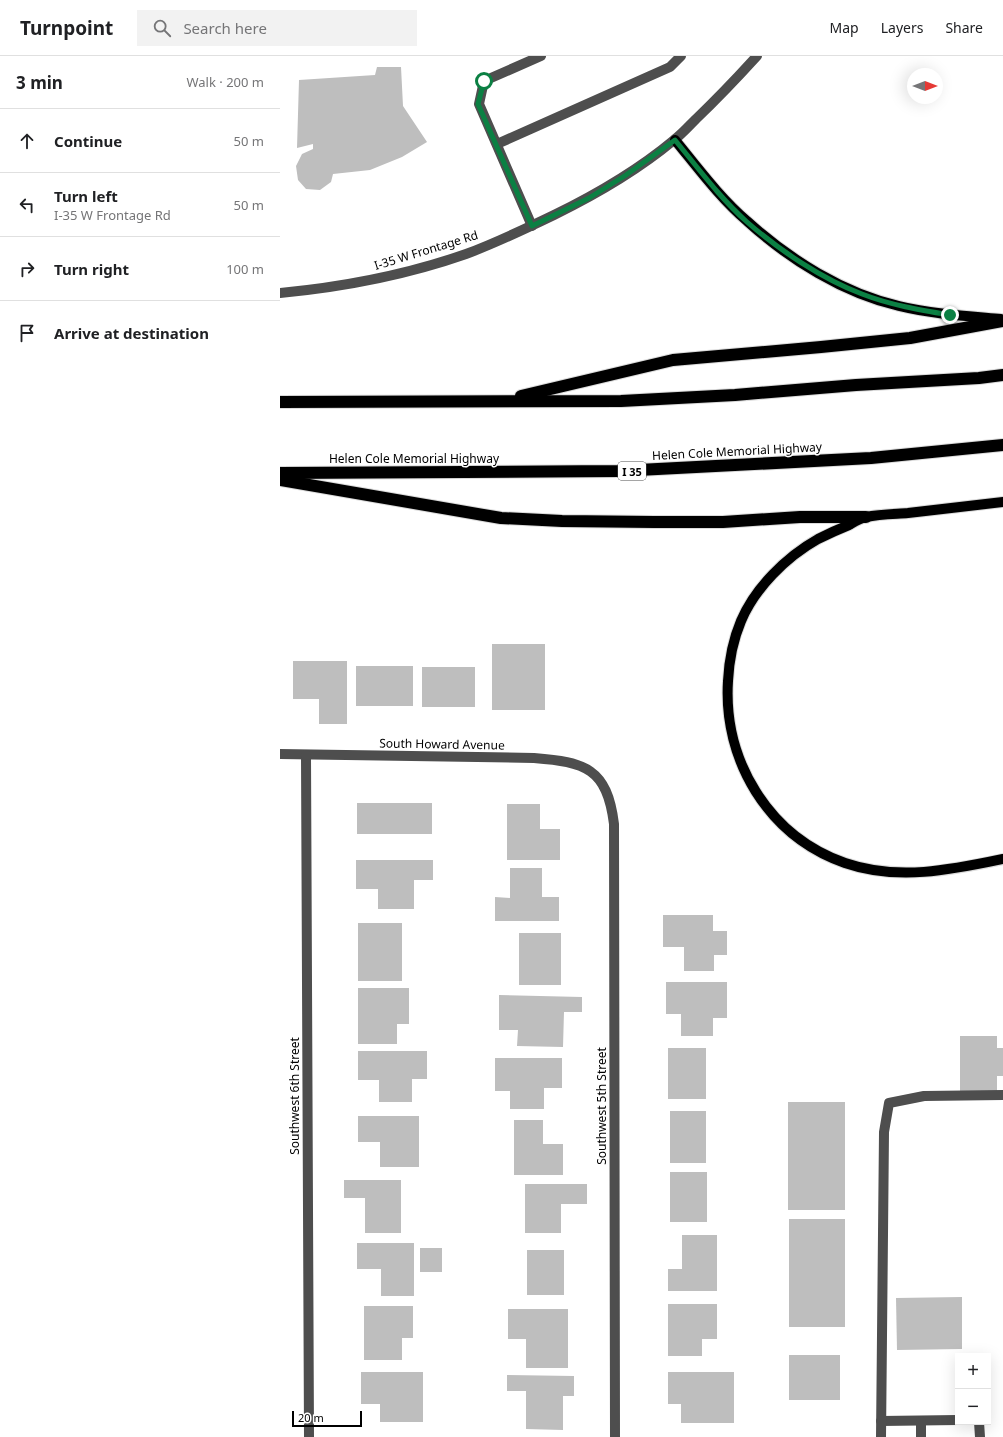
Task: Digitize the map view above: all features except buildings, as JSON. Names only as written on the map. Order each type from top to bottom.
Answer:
[{"type":"highway","points":[[499,401],[674,360],[821,348],[910,338],[1003,320]]},
{"type":"highway","points":[[280,402],[621,401],[979,378],[1003,375]]},
{"type":"highway","name":"Helen Cole Memorial Highway","points":[[280,473],[619,471],[871,458],[1003,445]]},
{"type":"highway","points":[[280,480],[501,518],[562,521],[722,522],[800,517],[866,517]]},
{"type":"main road","points":[[675,140],[705,176],[747,221],[794,258],[825,277],[861,294],[899,306],[950,315],[1003,320]]},
{"type":"main road","points":[[1003,502],[866,517],[806,546],[782,564],[752,601],[741,622],[734,641],[729,667],[727,692],[729,718],[733,740],[743,771],[761,800],[775,817],[795,836],[821,852],[845,863],[874,871],[908,873],[933,872],[1003,859]]},
{"type":"street","points":[[532,226],[478,104],[484,81],[541,56]]},
{"type":"street","points":[[497,144],[670,67],[681,56]]},
{"type":"street","name":"I-35 W Frontage Rd","points":[[280,293],[316,290],[364,282],[408,272],[466,254],[532,226],[589,198],[626,175],[675,140],[733,83],[757,56]]},
{"type":"street","name":"South Howard Avenue","points":[[280,754],[534,758],[560,760],[579,765],[591,771],[600,778]]},
{"type":"street","name":"Southwest 6th Street","points":[[306,755],[309,1437]]},
{"type":"street","name":"Southwest 5th Street","points":[[600,778],[608,793],[614,824],[615,1437]]},
{"type":"street","points":[[881,1437],[884,1132],[889,1103],[924,1096],[1003,1095]]},
{"type":"street","points":[[881,1421],[955,1420]]},
{"type":"street","points":[[921,1421],[921,1437]]},
{"type":"street","points":[[979,1425],[980,1437]]},
{"type":"route","points":[[484,81],[478,104],[532,226],[589,198],[653,157],[675,140],[725,199],[747,221],[794,258],[825,277],[861,294],[899,306],[950,315]]}]
